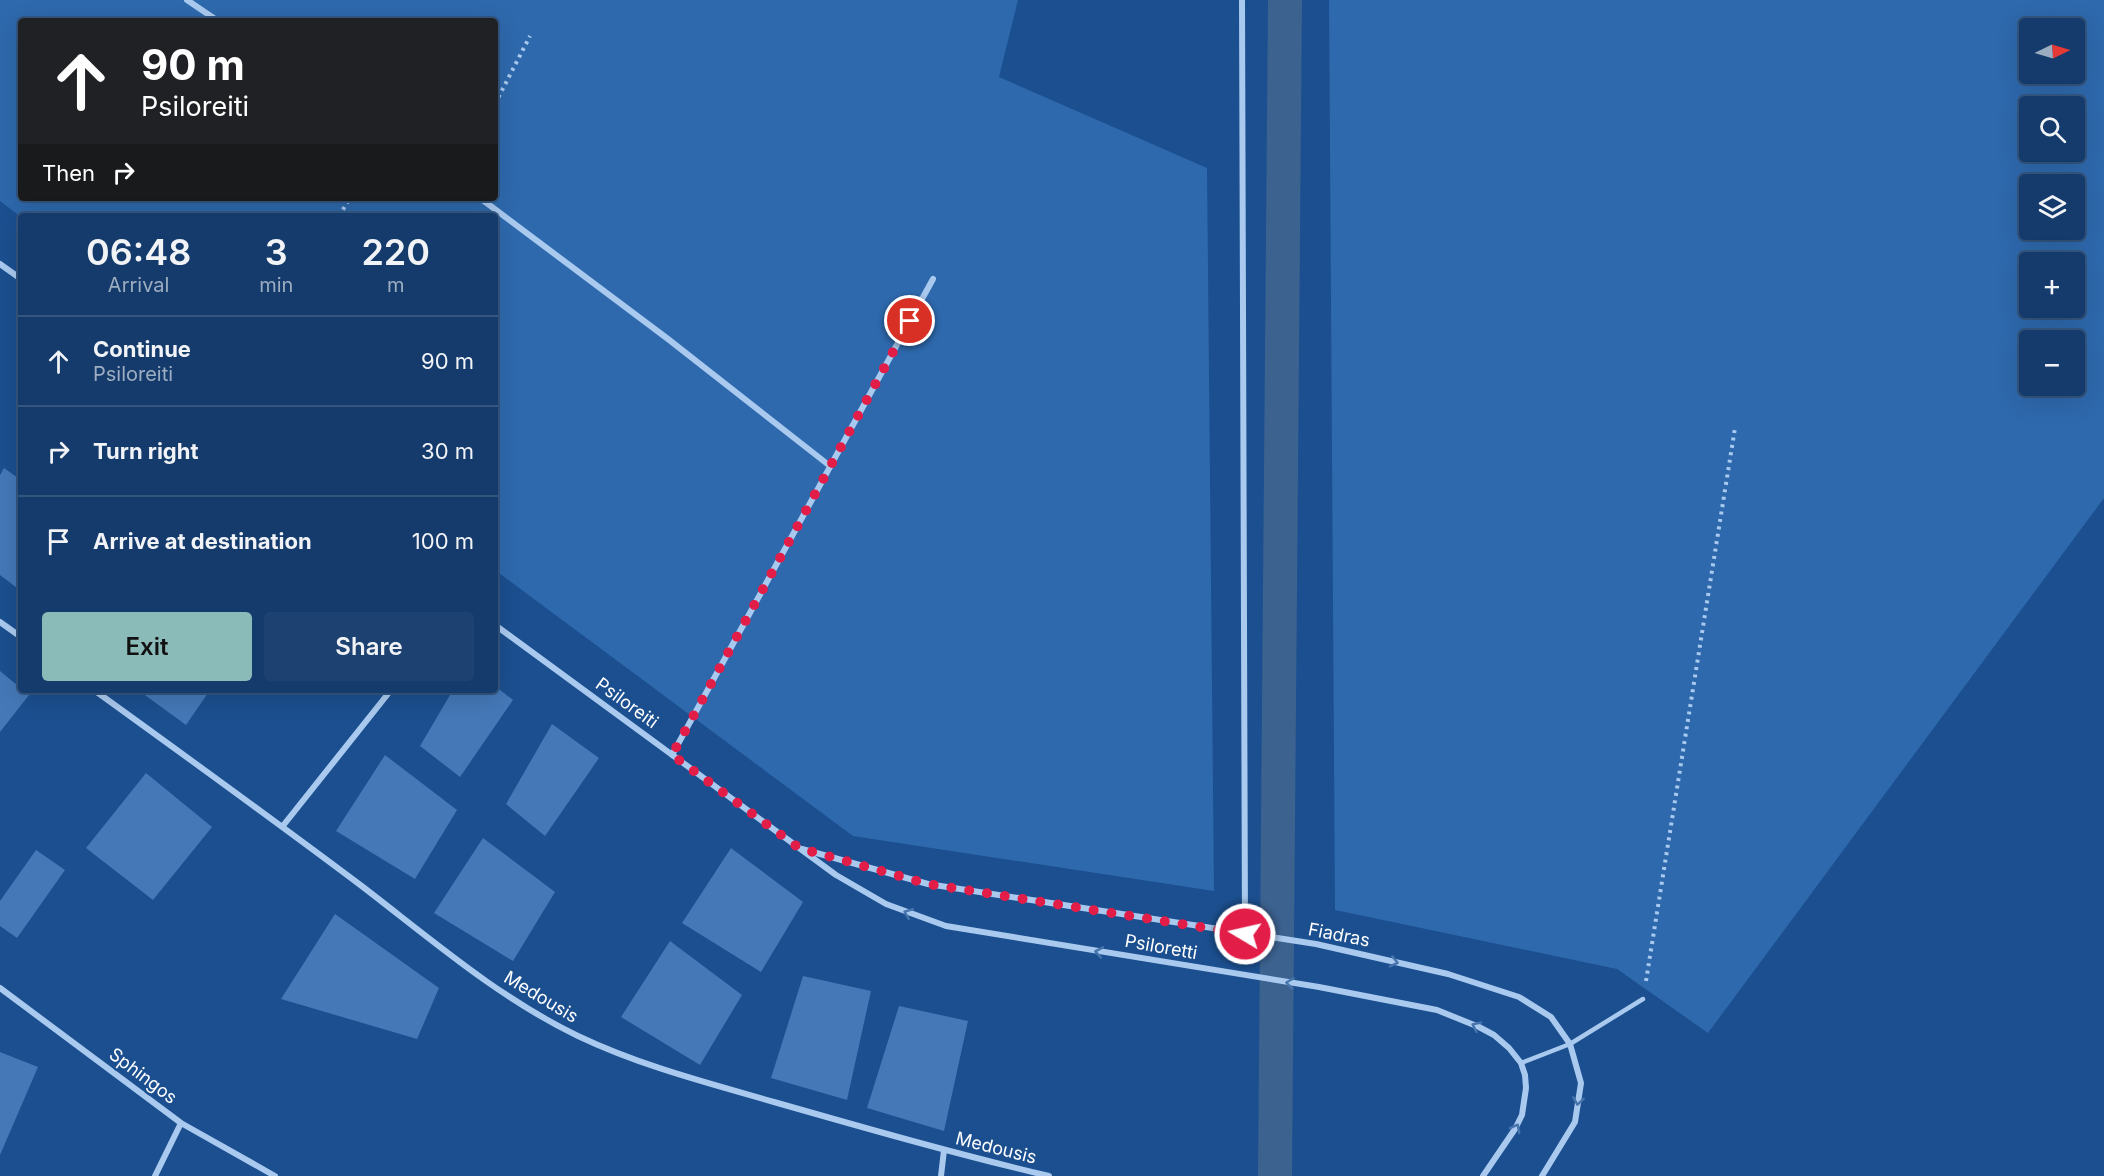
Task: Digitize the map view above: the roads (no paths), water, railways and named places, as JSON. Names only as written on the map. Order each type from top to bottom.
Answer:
[{"type":"street","points":[[187,0],[214,18]]},
{"type":"street","points":[[1242,0],[1245,934]]},
{"type":"street","points":[[484,201],[668,339],[830,466]]},
{"type":"street","points":[[0,264],[18,277]]},
{"type":"street","points":[[672,755],[933,279]]},
{"type":"street","points":[[0,622],[18,635]]},
{"type":"street","name":"Psiloreiti","points":[[498,628],[799,848]]},
{"type":"street","name":"Medousis","points":[[98,693],[282,827],[493,986],[537,1014],[578,1036],[665,1071],[944,1150],[1048,1176]]},
{"type":"street","points":[[282,827],[389,693]]},
{"type":"street","name":"Fiadras","points":[[799,848],[928,884],[1316,944],[1448,974],[1519,997],[1551,1017],[1570,1044],[1581,1083],[1575,1122],[1542,1176]]},
{"type":"street","name":"Psiloretti","points":[[799,848],[863,892],[907,913],[946,926],[1319,987],[1437,1010],[1494,1035],[1521,1063]]},
{"type":"street","name":"Sphingos","points":[[0,988],[181,1123],[275,1176]]},
{"type":"street","points":[[1483,1176],[1506,1144],[1522,1115],[1526,1088],[1521,1063]]},
{"type":"street","points":[[155,1176],[181,1123]]},
{"type":"street","points":[[942,1176],[944,1150]]},
{"type":"lane","points":[[1521,1063],[1570,1044],[1643,999]]},
{"type":"waterway","points":[[1275,1176],[1285,0]]}]
